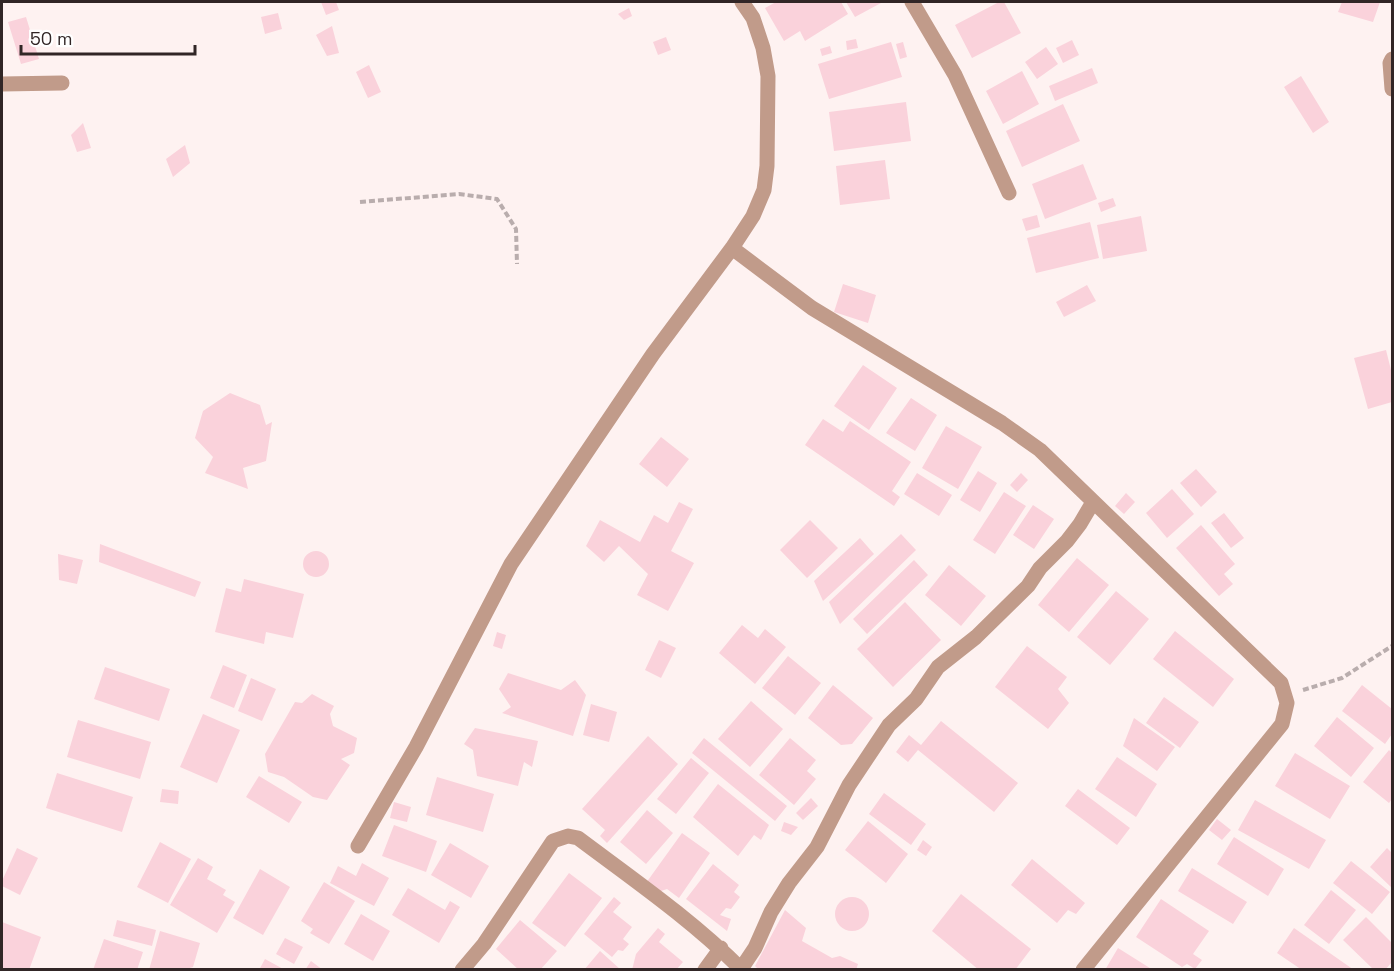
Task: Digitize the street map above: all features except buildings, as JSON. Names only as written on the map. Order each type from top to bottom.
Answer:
[{"type":"street","points":[[358,846],[416,747],[511,564],[653,354],[753,216],[764,190],[768,166],[768,76],[763,48],[753,18],[742,2]]},
{"type":"street","points":[[912,2],[955,75],[1009,193]]},
{"type":"street","points":[[1392,59],[1390,63],[1392,88]]},
{"type":"street","points":[[2,84],[62,83]]},
{"type":"street","points":[[732,248],[812,308],[1041,450],[1281,683],[1286,696],[1286,710],[1282,724],[1083,969]]},
{"type":"street","points":[[462,969],[484,944],[554,841],[568,836],[578,838],[721,948],[741,969],[755,948],[771,912],[789,883],[817,847],[849,786],[889,725],[916,699],[938,667],[976,637],[1028,585],[1040,568],[1067,541],[1093,502]]},
{"type":"street","points":[[705,969],[721,948]]},
{"type":"path","points":[[360,202],[459,194],[497,199],[516,229],[516,264]]},
{"type":"path","points":[[1286,696],[1342,678],[1392,646]]}]
